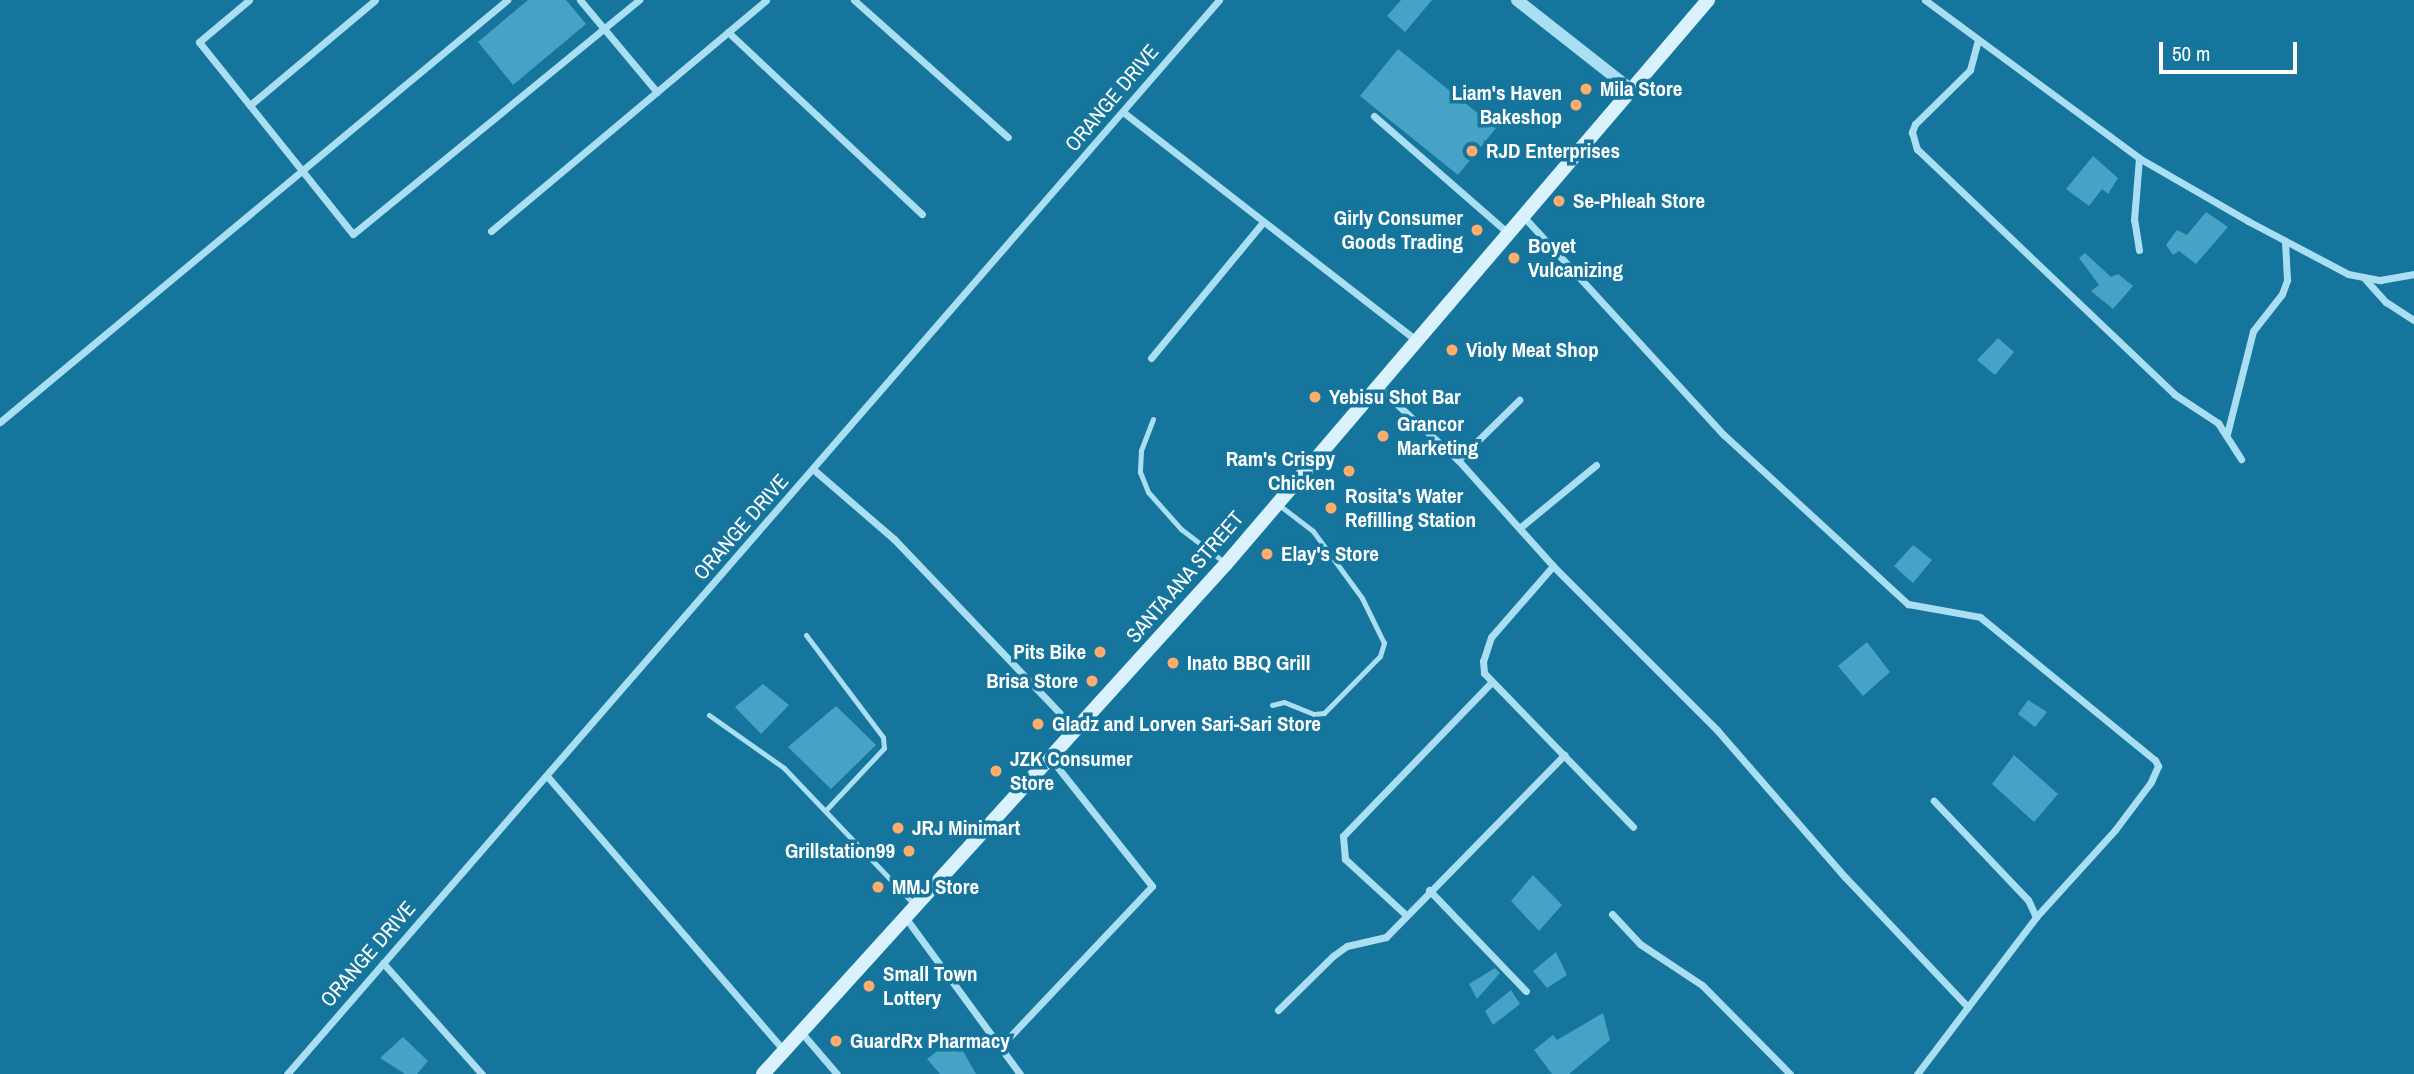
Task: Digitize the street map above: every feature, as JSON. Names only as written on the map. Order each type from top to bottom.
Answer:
[{"type":"main road","name":"SANTA ANA STREET","points":[[763,1074],[1226,564],[1708,0]]},
{"type":"street","points":[[249,0],[199,42],[352,234],[639,0]]},
{"type":"street","points":[[250,105],[375,0]]},
{"type":"street","points":[[0,422],[507,0]]},
{"type":"street","points":[[580,0],[657,92]]},
{"type":"street","points":[[491,231],[766,0]]},
{"type":"street","points":[[854,0],[1008,137]]},
{"type":"street","name":"ORANGE DRIVE","points":[[287,1074],[814,470],[1219,0]]},
{"type":"street","points":[[1517,0],[1630,89]]},
{"type":"street","points":[[1925,0],[2139,158],[2285,241],[2365,278],[2386,302],[2414,320]]},
{"type":"street","points":[[728,32],[922,214]]},
{"type":"street","points":[[1978,40],[1970,70],[1916,124],[1912,132],[1917,149],[2175,394],[2207,414],[2227,434],[2241,459]]},
{"type":"street","points":[[1123,112],[1417,341]]},
{"type":"street","points":[[1374,116],[1508,233]]},
{"type":"street","points":[[2139,158],[2134,220],[2139,250]]},
{"type":"street","points":[[1523,216],[1724,435],[1908,604],[1980,617],[2155,760],[2158,766],[2151,782],[2115,830],[2036,917],[1917,1074]]},
{"type":"street","points":[[1151,358],[1263,222]]},
{"type":"street","points":[[2227,434],[2249,340],[2283,294],[2287,280],[2285,241]]},
{"type":"street","points":[[2365,278],[2414,274]]},
{"type":"street","points":[[1378,387],[1458,460],[1522,527],[1553,566],[1717,730],[1845,877],[1968,1007]]},
{"type":"street","points":[[1458,460],[1519,400]]},
{"type":"street","points":[[1522,527],[1596,465]]},
{"type":"street","points":[[814,470],[894,539],[1077,731]]},
{"type":"street","points":[[1553,566],[1491,638],[1483,661],[1492,683],[1633,827]]},
{"type":"street","points":[[1406,915],[1345,859],[1343,836],[1492,683]]},
{"type":"street","points":[[1278,1010],[1333,956],[1348,946],[1380,942],[1564,755]]},
{"type":"street","points":[[1000,1047],[1152,886],[1051,759]]},
{"type":"street","points":[[547,776],[784,1051]]},
{"type":"street","points":[[1934,801],[2028,900],[2036,917]]},
{"type":"street","points":[[1429,890],[1526,991]]},
{"type":"street","points":[[1612,914],[1647,949],[1702,985],[1790,1074]]},
{"type":"street","points":[[905,917],[1020,1074]]},
{"type":"street","points":[[383,963],[482,1074]]},
{"type":"street","points":[[801,1032],[837,1074]]},
{"type":"lane","points":[[1153,419],[1140,462],[1148,492],[1181,529],[1226,564]]},
{"type":"lane","points":[[1272,705],[1283,702],[1324,713],[1380,656],[1384,643],[1362,598],[1314,531],[1277,503]]},
{"type":"lane","points":[[806,635],[883,737],[884,748],[826,810]]},
{"type":"lane","points":[[709,715],[784,768],[915,906]]},
{"type":"building","points":[[528,0],[566,0],[586,24],[513,85],[478,42]]},
{"type":"building","points":[[1401,0],[1432,0],[1405,32],[1387,16]]},
{"type":"building","points":[[1398,49],[1496,128],[1458,175],[1360,96]]},
{"type":"building","points":[[2093,156],[2118,178],[2108,194],[2102,189],[2089,206],[2066,189]]},
{"type":"building","points":[[2206,212],[2228,227],[2196,264],[2179,251],[2173,255],[2166,245],[2177,230],[2187,235]]},
{"type":"building","points":[[2085,253],[2111,277],[2118,274],[2133,286],[2113,309],[2091,291],[2099,285],[2079,258]]},
{"type":"building","points":[[1998,338],[2014,352],[1995,375],[1977,360]]},
{"type":"building","points":[[1913,545],[1932,560],[1913,583],[1894,566]]},
{"type":"building","points":[[1867,642],[1890,672],[1863,696],[1838,666]]},
{"type":"building","points":[[763,684],[789,705],[761,734],[735,707]]},
{"type":"building","points":[[2028,700],[2047,712],[2035,727],[2018,714]]},
{"type":"building","points":[[836,706],[876,745],[831,789],[788,747]]},
{"type":"building","points":[[2014,755],[2058,794],[2034,822],[1992,784]]},
{"type":"building","points":[[1533,875],[1562,905],[1539,931],[1511,901]]},
{"type":"building","points":[[1556,952],[1567,975],[1547,988],[1533,971]]},
{"type":"building","points":[[1495,968],[1500,973],[1477,999],[1469,984]]},
{"type":"building","points":[[1511,990],[1520,1004],[1493,1025],[1485,1011]]},
{"type":"building","points":[[1603,1013],[1610,1040],[1569,1074],[1552,1074],[1534,1050],[1553,1035],[1557,1040]]},
{"type":"building","points":[[403,1037],[428,1061],[417,1074],[405,1074],[380,1058]]},
{"type":"building","points":[[955,1037],[976,1074],[940,1074],[927,1059]]},
{"type":"place","name":"Mila Store","points":[[1586,89]]},
{"type":"place","name":"Liam's Haven Bakeshop","points":[[1576,105]]},
{"type":"place","name":"RJD Enterprises","points":[[1472,151]]},
{"type":"place","name":"Se-Phleah Store","points":[[1559,201]]},
{"type":"place","name":"Girly Consumer Goods Trading","points":[[1477,230]]},
{"type":"place","name":"Boyet Vulcanizing","points":[[1514,258]]},
{"type":"place","name":"Violy Meat Shop","points":[[1452,350]]},
{"type":"place","name":"Yebisu Shot Bar","points":[[1315,397]]},
{"type":"place","name":"Grancor Marketing","points":[[1383,436]]},
{"type":"place","name":"Ram's Crispy Chicken","points":[[1349,471]]},
{"type":"place","name":"Rosita's Water Refilling Station","points":[[1331,508]]},
{"type":"place","name":"Elay's Store","points":[[1267,554]]},
{"type":"place","name":"Pits Bike","points":[[1100,652]]},
{"type":"place","name":"Inato BBQ Grill","points":[[1173,663]]},
{"type":"place","name":"Brisa Store","points":[[1092,681]]},
{"type":"place","name":"Gladz and Lorven Sari-Sari Store","points":[[1038,724]]},
{"type":"place","name":"JZK Consumer Store","points":[[996,771]]},
{"type":"place","name":"JRJ Minimart","points":[[898,828]]},
{"type":"place","name":"Grillstation99","points":[[909,851]]},
{"type":"place","name":"MMJ Store","points":[[878,887]]},
{"type":"place","name":"Small Town Lottery","points":[[869,986]]},
{"type":"place","name":"GuardRx Pharmacy","points":[[836,1041]]}]
